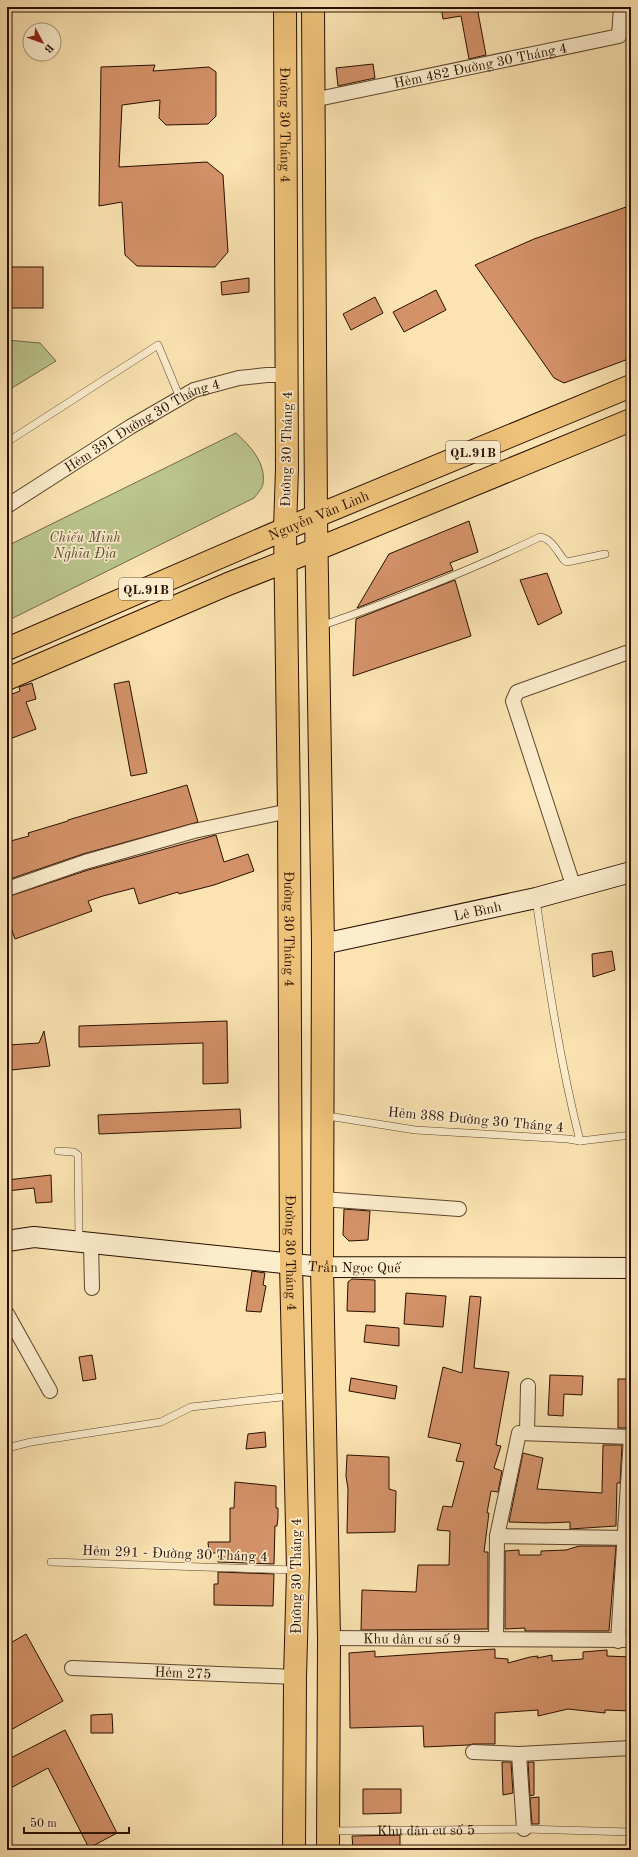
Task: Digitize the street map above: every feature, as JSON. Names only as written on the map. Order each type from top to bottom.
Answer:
[{"type":"main road","name":"Đường 30 Tháng 4","points":[[286,7],[287,375],[285,562],[289,811],[291,1264],[298,1570],[295,1677],[294,1850]]},
{"type":"main road","name":"Đường 30 Tháng 4","points":[[313,7],[316,517],[323,944],[322,1267],[329,1638],[328,1840]]},
{"type":"main road","points":[[286,105],[313,100]]},
{"type":"main road","name":"Nguyễn Văn Linh","points":[[7,649],[285,529],[631,386]]},
{"type":"main road","name":"QL.91B","points":[[7,679],[228,584],[317,550],[631,420]]},
{"type":"street","name":"Hẻm 482 Đường 30 Tháng 4","points":[[313,100],[620,36],[621,7]]},
{"type":"street","name":"Hẻm 391 Đường 30 Tháng 4","points":[[7,506],[105,443],[194,390],[239,378],[287,375]]},
{"type":"street","points":[[574,888],[513,701],[517,692],[626,653]]},
{"type":"street","points":[[7,889],[85,862],[194,831],[289,811]]},
{"type":"street","name":"Lê Bình","points":[[323,944],[536,898],[631,872]]},
{"type":"street","points":[[322,1199],[459,1209]]},
{"type":"street","name":"Trần Ngọc Quế","points":[[7,1241],[34,1238],[322,1267],[631,1268]]},
{"type":"street","points":[[85,1243],[92,1288]]},
{"type":"street","points":[[7,1314],[50,1391]]},
{"type":"street","points":[[496,1639],[497,1536],[519,1434],[526,1433],[528,1386]]},
{"type":"street","name":"Khu dân cư số 9","points":[[329,1638],[625,1640],[631,1437],[526,1433]]},
{"type":"street","points":[[497,1536],[628,1538]]},
{"type":"street","name":"Hẻm 275","points":[[72,1668],[295,1677]]},
{"type":"street","points":[[474,1752],[519,1754],[631,1748]]},
{"type":"street","points":[[519,1754],[524,1829]]},
{"type":"lane","points":[[7,442],[158,345],[180,398]]},
{"type":"lane","points":[[318,627],[369,610],[507,553],[540,537],[546,537],[567,562],[605,554]]},
{"type":"lane","name":"Hẻm 388 Đường 30 Tháng 4","points":[[536,898],[550,992],[568,1093],[580,1141]]},
{"type":"lane","name":"Hẻm 388 Đường 30 Tháng 4","points":[[322,1118],[334,1117],[415,1130],[580,1141],[631,1135]]},
{"type":"lane","points":[[58,1151],[74,1152],[78,1155],[85,1243]]},
{"type":"lane","points":[[7,1448],[31,1442],[161,1422],[191,1407],[293,1396]]},
{"type":"lane","name":"Hẻm 291 - Đường 30 Tháng 4","points":[[51,1562],[298,1570]]},
{"type":"lane","name":"Khu dân cư số 5","points":[[328,1840],[524,1829],[631,1832]]},
{"type":"green space","points":[[7,340],[40,343],[56,361],[7,391]]},
{"type":"green space","name":"Chiếu Minh Nghĩa Địa","points":[[236,433],[247,443],[256,455],[262,469],[263,484],[261,490],[254,498],[7,621],[7,546]]},
{"type":"building","points":[[441,7],[477,7],[486,55],[469,59],[461,16],[443,19]]},
{"type":"building","points":[[373,64],[375,78],[338,86],[336,68]]},
{"type":"building","points":[[155,65],[153,71],[209,67],[216,72],[216,116],[208,124],[166,125],[159,118],[160,100],[122,105],[119,167],[207,162],[223,175],[228,252],[215,267],[137,266],[125,255],[122,202],[99,206],[101,67]]},
{"type":"building","points":[[626,207],[631,229],[631,358],[564,383],[554,378],[475,265],[534,239]]},
{"type":"building","points":[[7,267],[43,267],[43,308],[7,308]]},
{"type":"building","points":[[249,278],[249,292],[222,295],[221,282]]},
{"type":"building","points":[[436,290],[446,310],[404,332],[393,312]]},
{"type":"building","points":[[375,297],[383,313],[351,330],[343,314]]},
{"type":"building","points":[[469,521],[478,552],[450,563],[453,570],[357,608],[389,554]]},
{"type":"building","points":[[547,573],[562,613],[538,625],[520,580]]},
{"type":"building","points":[[455,580],[471,636],[353,676],[356,619]]},
{"type":"building","points":[[129,681],[147,773],[131,776],[114,684]]},
{"type":"building","points":[[32,683],[36,699],[26,702],[36,729],[7,740],[7,696],[20,691],[19,687]]},
{"type":"building","points":[[187,785],[198,822],[83,854],[7,880],[7,842],[29,836],[28,833],[68,820]]},
{"type":"building","points":[[216,835],[224,862],[248,854],[254,871],[214,885],[179,894],[178,892],[139,904],[134,888],[103,896],[88,901],[92,911],[15,939],[11,928],[7,929],[7,897],[88,870]]},
{"type":"building","points":[[612,951],[615,970],[593,977],[592,954]]},
{"type":"building","points":[[227,1021],[228,1083],[203,1084],[203,1043],[79,1047],[79,1026]]},
{"type":"building","points":[[44,1031],[50,1066],[11,1070],[9,1045],[39,1043]]},
{"type":"building","points":[[240,1109],[241,1128],[99,1134],[98,1115]]},
{"type":"building","points":[[51,1175],[52,1202],[36,1203],[34,1188],[7,1191],[7,1180]]},
{"type":"building","points":[[344,1209],[370,1211],[368,1240],[349,1241],[343,1235]]},
{"type":"building","points":[[252,1271],[265,1273],[263,1285],[266,1286],[261,1312],[246,1311]]},
{"type":"building","points":[[352,1279],[375,1280],[375,1312],[347,1311],[348,1282]]},
{"type":"building","points":[[406,1293],[446,1296],[443,1327],[404,1324]]},
{"type":"building","points":[[470,1296],[481,1297],[474,1368],[509,1372],[496,1445],[501,1446],[494,1468],[502,1471],[498,1492],[491,1491],[487,1513],[489,1513],[484,1552],[488,1552],[488,1629],[361,1630],[362,1590],[416,1592],[418,1565],[449,1565],[450,1531],[437,1530],[443,1506],[452,1507],[464,1462],[456,1461],[461,1444],[428,1437],[443,1367],[462,1373]]},
{"type":"building","points":[[366,1325],[399,1328],[399,1346],[364,1342]]},
{"type":"building","points":[[92,1355],[96,1379],[83,1381],[79,1357]]},
{"type":"building","points":[[550,1375],[583,1376],[582,1395],[564,1394],[563,1416],[548,1415]]},
{"type":"building","points":[[351,1378],[397,1386],[395,1399],[349,1391]]},
{"type":"building","points":[[618,1379],[631,1379],[631,1428],[618,1428]]},
{"type":"building","points":[[265,1432],[266,1447],[246,1449],[248,1434]]},
{"type":"building","points":[[603,1445],[622,1445],[620,1483],[617,1483],[616,1526],[570,1529],[570,1522],[509,1522],[523,1453],[543,1458],[537,1489],[602,1493]]},
{"type":"building","points":[[347,1455],[389,1457],[389,1489],[396,1491],[395,1532],[347,1533]]},
{"type":"building","points":[[235,1482],[276,1486],[276,1508],[278,1508],[278,1517],[277,1526],[275,1526],[274,1564],[218,1562],[219,1553],[209,1553],[208,1542],[230,1542],[230,1508],[234,1508]]},
{"type":"building","points":[[579,1546],[616,1546],[609,1631],[525,1631],[525,1628],[505,1629],[505,1551],[519,1550],[519,1555],[541,1555],[541,1551],[566,1550]]},
{"type":"building","points":[[218,1572],[274,1574],[273,1606],[214,1605],[214,1584],[218,1584]]},
{"type":"building","points":[[630,1594],[631,1629],[627,1629]]},
{"type":"building","points":[[26,1634],[63,1701],[7,1732],[7,1645]]},
{"type":"building","points":[[495,1649],[495,1658],[508,1659],[508,1663],[530,1657],[538,1656],[537,1658],[552,1655],[552,1661],[583,1659],[583,1652],[607,1650],[607,1656],[631,1657],[631,1711],[605,1710],[605,1713],[568,1709],[538,1716],[538,1710],[495,1713],[495,1744],[424,1747],[423,1726],[350,1728],[349,1653],[375,1651],[375,1657]]},
{"type":"building","points":[[112,1714],[113,1733],[91,1733],[91,1715]]},
{"type":"building","points":[[65,1730],[117,1833],[89,1848],[48,1768],[7,1790],[7,1760]]},
{"type":"building","points":[[502,1762],[511,1762],[513,1793],[503,1795]]},
{"type":"building","points":[[528,1762],[534,1762],[534,1795],[530,1796]]},
{"type":"building","points":[[363,1789],[401,1789],[401,1813],[363,1814]]},
{"type":"building","points":[[539,1797],[539,1824],[532,1824],[530,1798]]},
{"type":"building","points":[[400,1835],[400,1846],[353,1849],[352,1836]]}]
